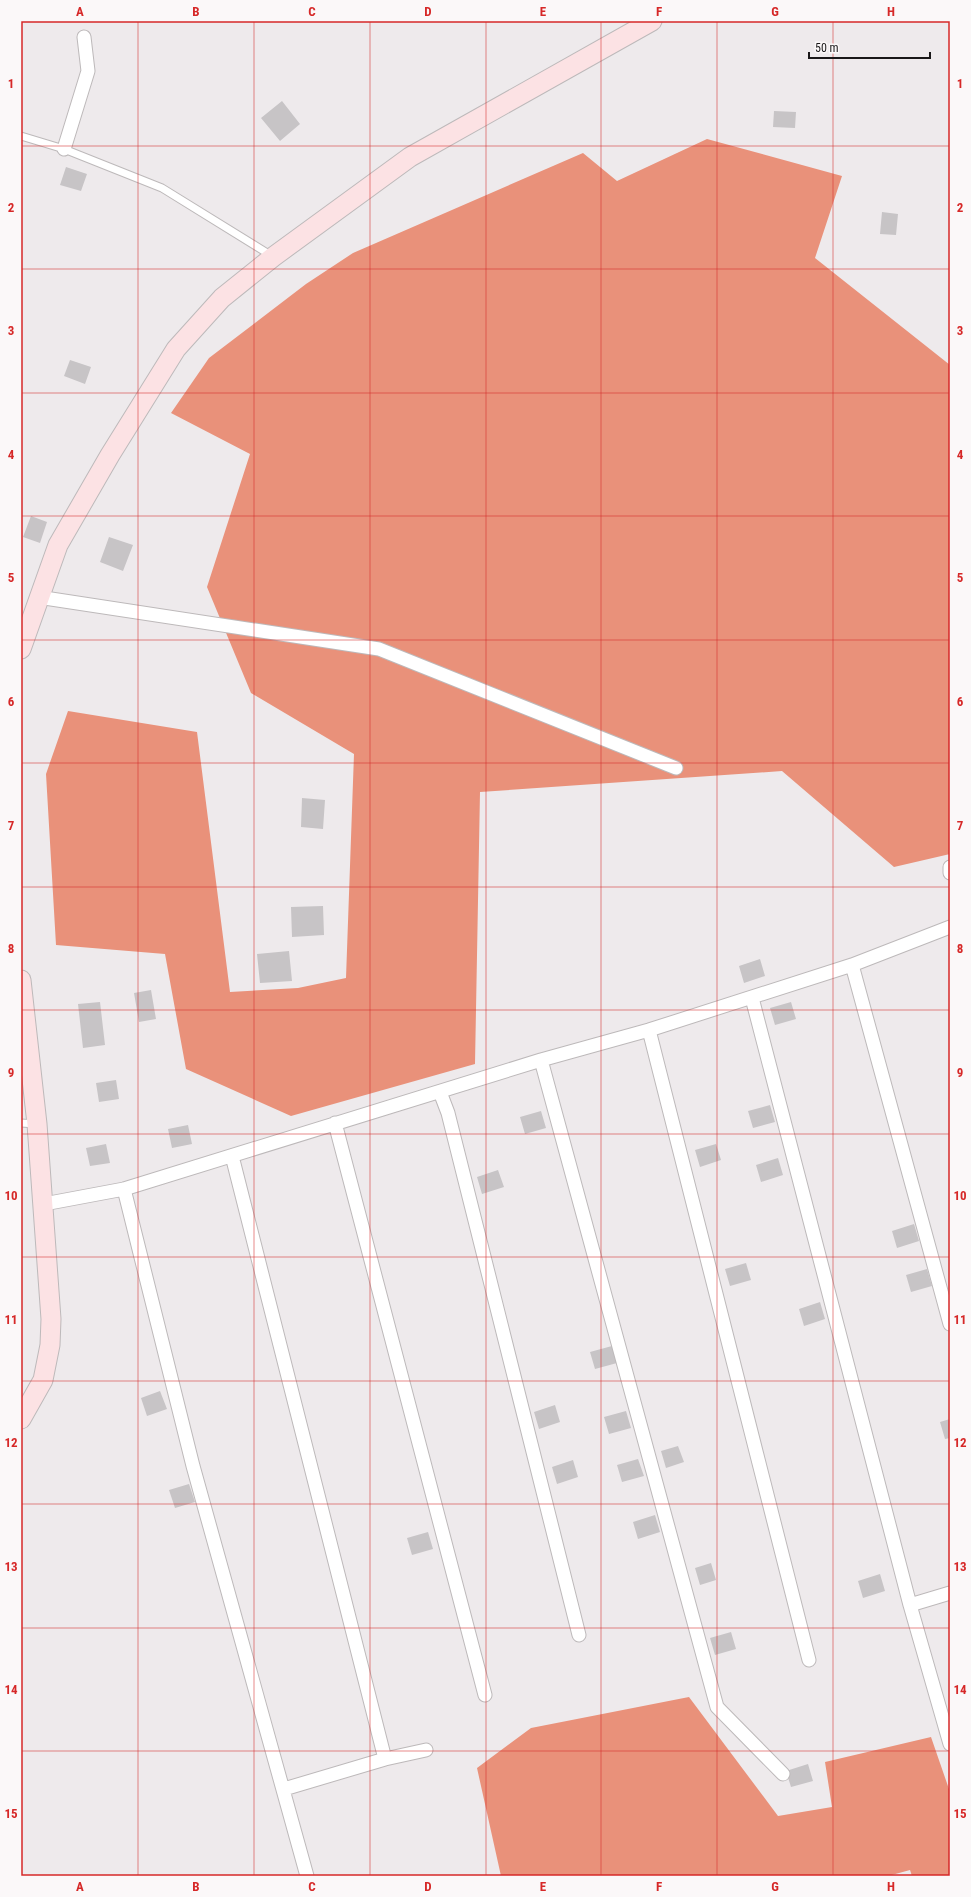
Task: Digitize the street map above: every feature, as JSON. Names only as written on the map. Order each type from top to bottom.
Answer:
[{"type":"main road","points":[[21,649],[38,597],[58,545],[110,454],[176,349],[222,298],[273,257],[410,157],[652,21]]},
{"type":"main road","points":[[21,980],[29,1124],[44,1204],[51,1319],[50,1345],[43,1380],[21,1419]]},
{"type":"street","points":[[64,149],[88,71],[84,37]]},
{"type":"street","points":[[38,597],[379,649],[676,768]]},
{"type":"street","points":[[950,867],[950,873]]},
{"type":"street","points":[[44,1204],[124,1189],[541,1060],[649,1030],[852,965],[950,927]]},
{"type":"street","points":[[852,965],[950,1324]]},
{"type":"street","points":[[752,998],[910,1605],[950,1744]]},
{"type":"street","points":[[649,1030],[809,1660]]},
{"type":"street","points":[[541,1060],[717,1707],[783,1774]]},
{"type":"street","points":[[440,1092],[450,1120],[579,1635]]},
{"type":"street","points":[[335,1124],[485,1695]]},
{"type":"street","points":[[232,1156],[385,1759]]},
{"type":"street","points":[[124,1189],[193,1466],[307,1876]]},
{"type":"street","points":[[910,1605],[950,1593]]},
{"type":"street","points":[[284,1790],[385,1759],[426,1750]]},
{"type":"lane","points":[[21,136],[64,149],[162,188],[273,257]]},
{"type":"shaded area","points":[[707,139],[842,176],[815,258],[950,365],[950,854],[894,867],[782,771],[480,792],[475,1064],[291,1116],[186,1069],[165,954],[56,945],[46,774],[68,711],[197,732],[230,992],[298,988],[346,978],[354,754],[251,693],[207,587],[250,454],[171,413],[209,358],[306,284],[353,253],[583,153],[617,181]]},
{"type":"shaded area","points":[[689,1697],[778,1816],[832,1807],[825,1762],[931,1737],[950,1792],[950,1876],[912,1876],[910,1870],[888,1876],[501,1876],[477,1768],[531,1728]]},
{"type":"building","points":[[282,101],[300,124],[280,141],[261,118]]},
{"type":"building","points":[[774,111],[796,112],[795,128],[773,127]]},
{"type":"building","points":[[66,167],[87,174],[81,191],[60,185]]},
{"type":"building","points":[[882,212],[898,214],[896,235],[880,234]]},
{"type":"building","points":[[70,360],[91,367],[85,384],[64,376]]},
{"type":"building","points":[[31,516],[47,522],[40,543],[23,537]]},
{"type":"building","points":[[109,537],[133,545],[123,571],[100,562]]},
{"type":"building","points":[[302,798],[325,800],[323,829],[301,827]]},
{"type":"building","points":[[323,906],[324,935],[292,937],[291,907]]},
{"type":"building","points":[[289,951],[292,981],[260,983],[257,954]]},
{"type":"building","points":[[760,959],[765,976],[744,983],[739,966]]},
{"type":"building","points":[[151,990],[156,1019],[139,1022],[134,993]]},
{"type":"building","points":[[100,1002],[105,1045],[83,1048],[78,1004]]},
{"type":"building","points":[[791,1002],[796,1019],[775,1025],[770,1008]]},
{"type":"building","points":[[116,1080],[119,1099],[99,1102],[96,1083]]},
{"type":"building","points":[[770,1105],[775,1122],[753,1128],[748,1111]]},
{"type":"building","points":[[541,1111],[546,1128],[525,1134],[520,1117]]},
{"type":"building","points":[[188,1125],[192,1144],[172,1148],[168,1129]]},
{"type":"building","points":[[106,1144],[110,1163],[90,1166],[86,1148]]},
{"type":"building","points":[[716,1144],[721,1160],[700,1167],[695,1150]]},
{"type":"building","points":[[778,1158],[783,1175],[761,1182],[756,1165]]},
{"type":"building","points":[[498,1170],[504,1187],[482,1194],[477,1177]]},
{"type":"building","points":[[914,1224],[919,1241],[897,1248],[892,1231]]},
{"type":"building","points":[[746,1263],[751,1280],[730,1286],[725,1269]]},
{"type":"building","points":[[927,1269],[932,1286],[911,1292],[906,1275]]},
{"type":"building","points":[[820,1302],[825,1319],[804,1326],[799,1309]]},
{"type":"building","points":[[612,1346],[617,1363],[595,1369],[590,1352]]},
{"type":"building","points":[[160,1391],[167,1409],[147,1416],[141,1398]]},
{"type":"building","points":[[555,1405],[560,1422],[539,1429],[534,1412]]},
{"type":"building","points":[[626,1411],[631,1428],[609,1434],[604,1417]]},
{"type":"building","points":[[950,1419],[950,1438],[945,1439],[940,1422]]},
{"type":"building","points":[[678,1446],[684,1462],[666,1468],[661,1451]]},
{"type":"building","points":[[638,1459],[644,1476],[622,1482],[617,1465]]},
{"type":"building","points":[[573,1460],[578,1477],[557,1484],[552,1467]]},
{"type":"building","points":[[189,1484],[195,1502],[175,1508],[169,1490]]},
{"type":"building","points":[[655,1515],[660,1532],[638,1539],[633,1522]]},
{"type":"building","points":[[428,1532],[433,1549],[412,1555],[407,1538]]},
{"type":"building","points":[[711,1563],[716,1580],[700,1585],[695,1568]]},
{"type":"building","points":[[880,1574],[885,1591],[863,1598],[858,1581]]},
{"type":"building","points":[[731,1632],[736,1649],[715,1655],[710,1638]]},
{"type":"building","points":[[808,1764],[813,1781],[791,1787],[786,1771]]}]
